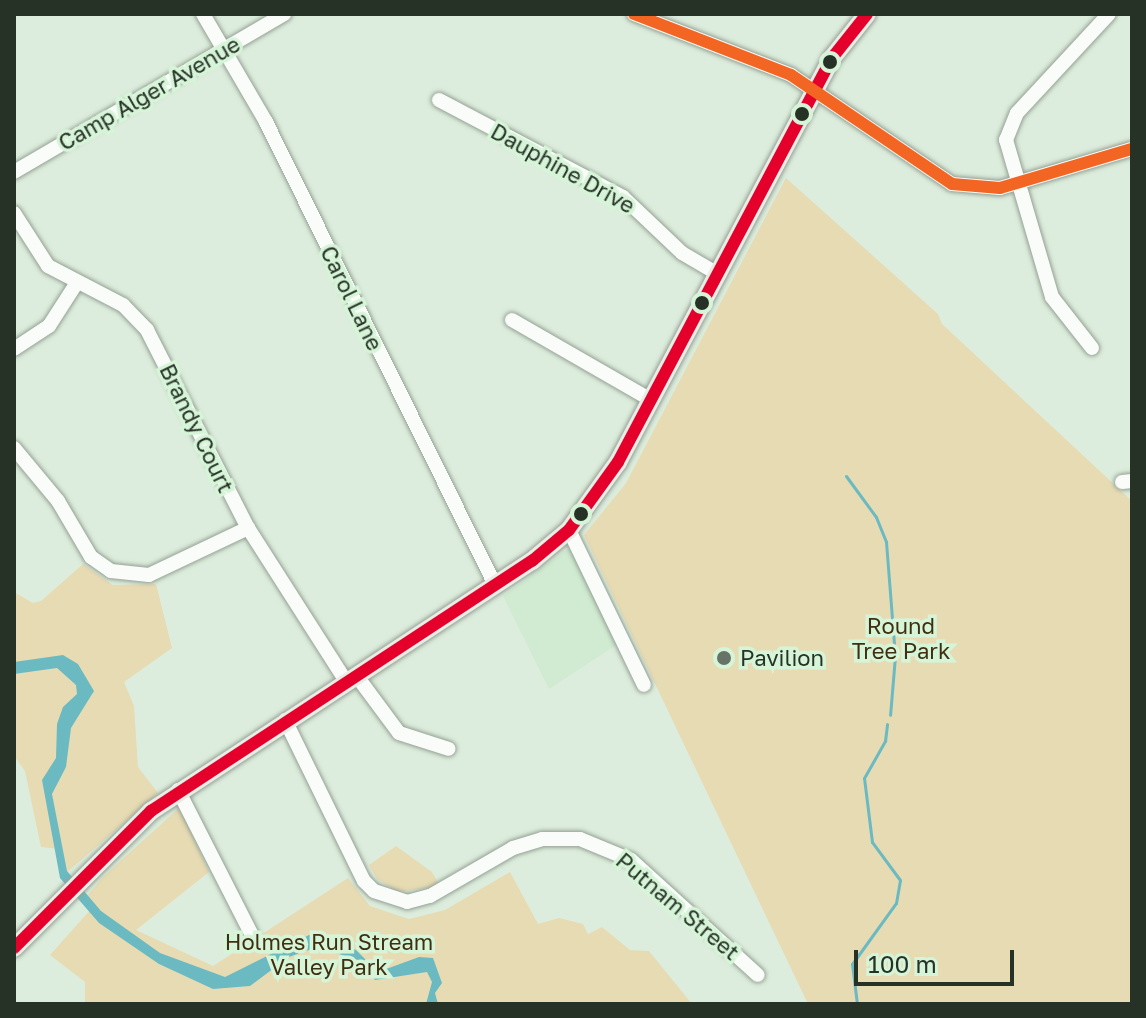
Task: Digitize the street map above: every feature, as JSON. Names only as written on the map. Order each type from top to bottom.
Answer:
[{"type":"main road","points":[[16,941],[178,790],[495,585],[569,530],[600,490],[651,400],[815,89],[844,39],[867,14]]},
{"type":"street","name":"Carol Lane","points":[[203,14],[283,154],[495,585]]},
{"type":"street","name":"Camp Alger Avenue","points":[[14,172],[284,14]]},
{"type":"street","points":[[634,14],[684,37],[764,61],[815,89],[937,177],[984,189],[1017,184],[1132,149]]},
{"type":"street","points":[[1092,348],[1052,297],[1006,140],[1014,118],[1109,14]]},
{"type":"street","name":"Dauphine Drive","points":[[439,100],[623,197],[682,253],[718,274]]},
{"type":"street","name":"Brandy Court","points":[[14,213],[48,266],[76,284],[123,305],[147,330],[248,528],[351,678],[399,733],[449,749]]},
{"type":"street","points":[[14,349],[59,315],[76,284]]},
{"type":"street","points":[[512,320],[651,400]]},
{"type":"street","points":[[14,448],[58,501],[91,557],[111,571],[149,575],[248,528]]},
{"type":"street","points":[[569,530],[644,685]]},
{"type":"street","name":"Putnam Street","points":[[285,720],[374,891],[407,902],[430,896],[513,848],[542,839],[580,839],[631,860],[758,975]]},
{"type":"street","points":[[178,790],[252,935]]},
{"type":"shaded area","points":[[572,546],[618,644],[549,689],[503,596]]},
{"type":"green space","name":"Round Tree Park","points":[[786,178],[938,314],[942,324],[1132,501],[1132,1004],[808,1004],[584,535],[626,483]]},
{"type":"green space","points":[[83,564],[113,585],[156,584],[172,648],[124,682],[134,706],[138,767],[158,793],[65,874],[60,849],[41,847],[25,771],[14,756],[14,592],[33,603],[41,601]]},
{"type":"green space","name":"Holmes Run Stream Valley Park","points":[[180,807],[209,872],[136,930],[213,966],[348,878],[370,906],[409,919],[445,910],[510,872],[538,924],[559,918],[583,924],[588,934],[602,927],[630,950],[649,951],[692,1004],[85,1004],[85,982],[50,955],[91,909],[86,897],[103,877]]},
{"type":"green space","points":[[396,846],[432,872],[440,886],[398,892],[377,879],[369,865]]},
{"type":"water","points":[[63,655],[78,664],[94,691],[71,728],[66,767],[52,794],[67,871],[101,911],[160,953],[225,977],[311,934],[356,950],[378,972],[419,957],[433,958],[442,983],[435,993],[438,1004],[426,1004],[432,982],[427,972],[375,980],[358,960],[317,947],[289,957],[250,986],[213,989],[159,964],[99,923],[60,878],[42,780],[56,758],[57,724],[63,707],[77,694],[76,685],[57,668],[14,674],[14,662]]},
{"type":"waterway","points":[[846,476],[876,517],[886,542],[895,656],[890,715]]},
{"type":"waterway","points":[[857,1004],[852,964],[896,903],[900,880],[872,842],[864,778],[885,741],[887,724]]},
{"type":"transit line","points":[[634,14],[791,75],[952,184],[1000,188],[1132,149]]},
{"type":"transit line","points":[[14,948],[151,811],[532,561],[569,530],[618,462],[832,58],[867,14]]},
{"type":"place","name":"Pavilion","points":[[724,658]]}]
